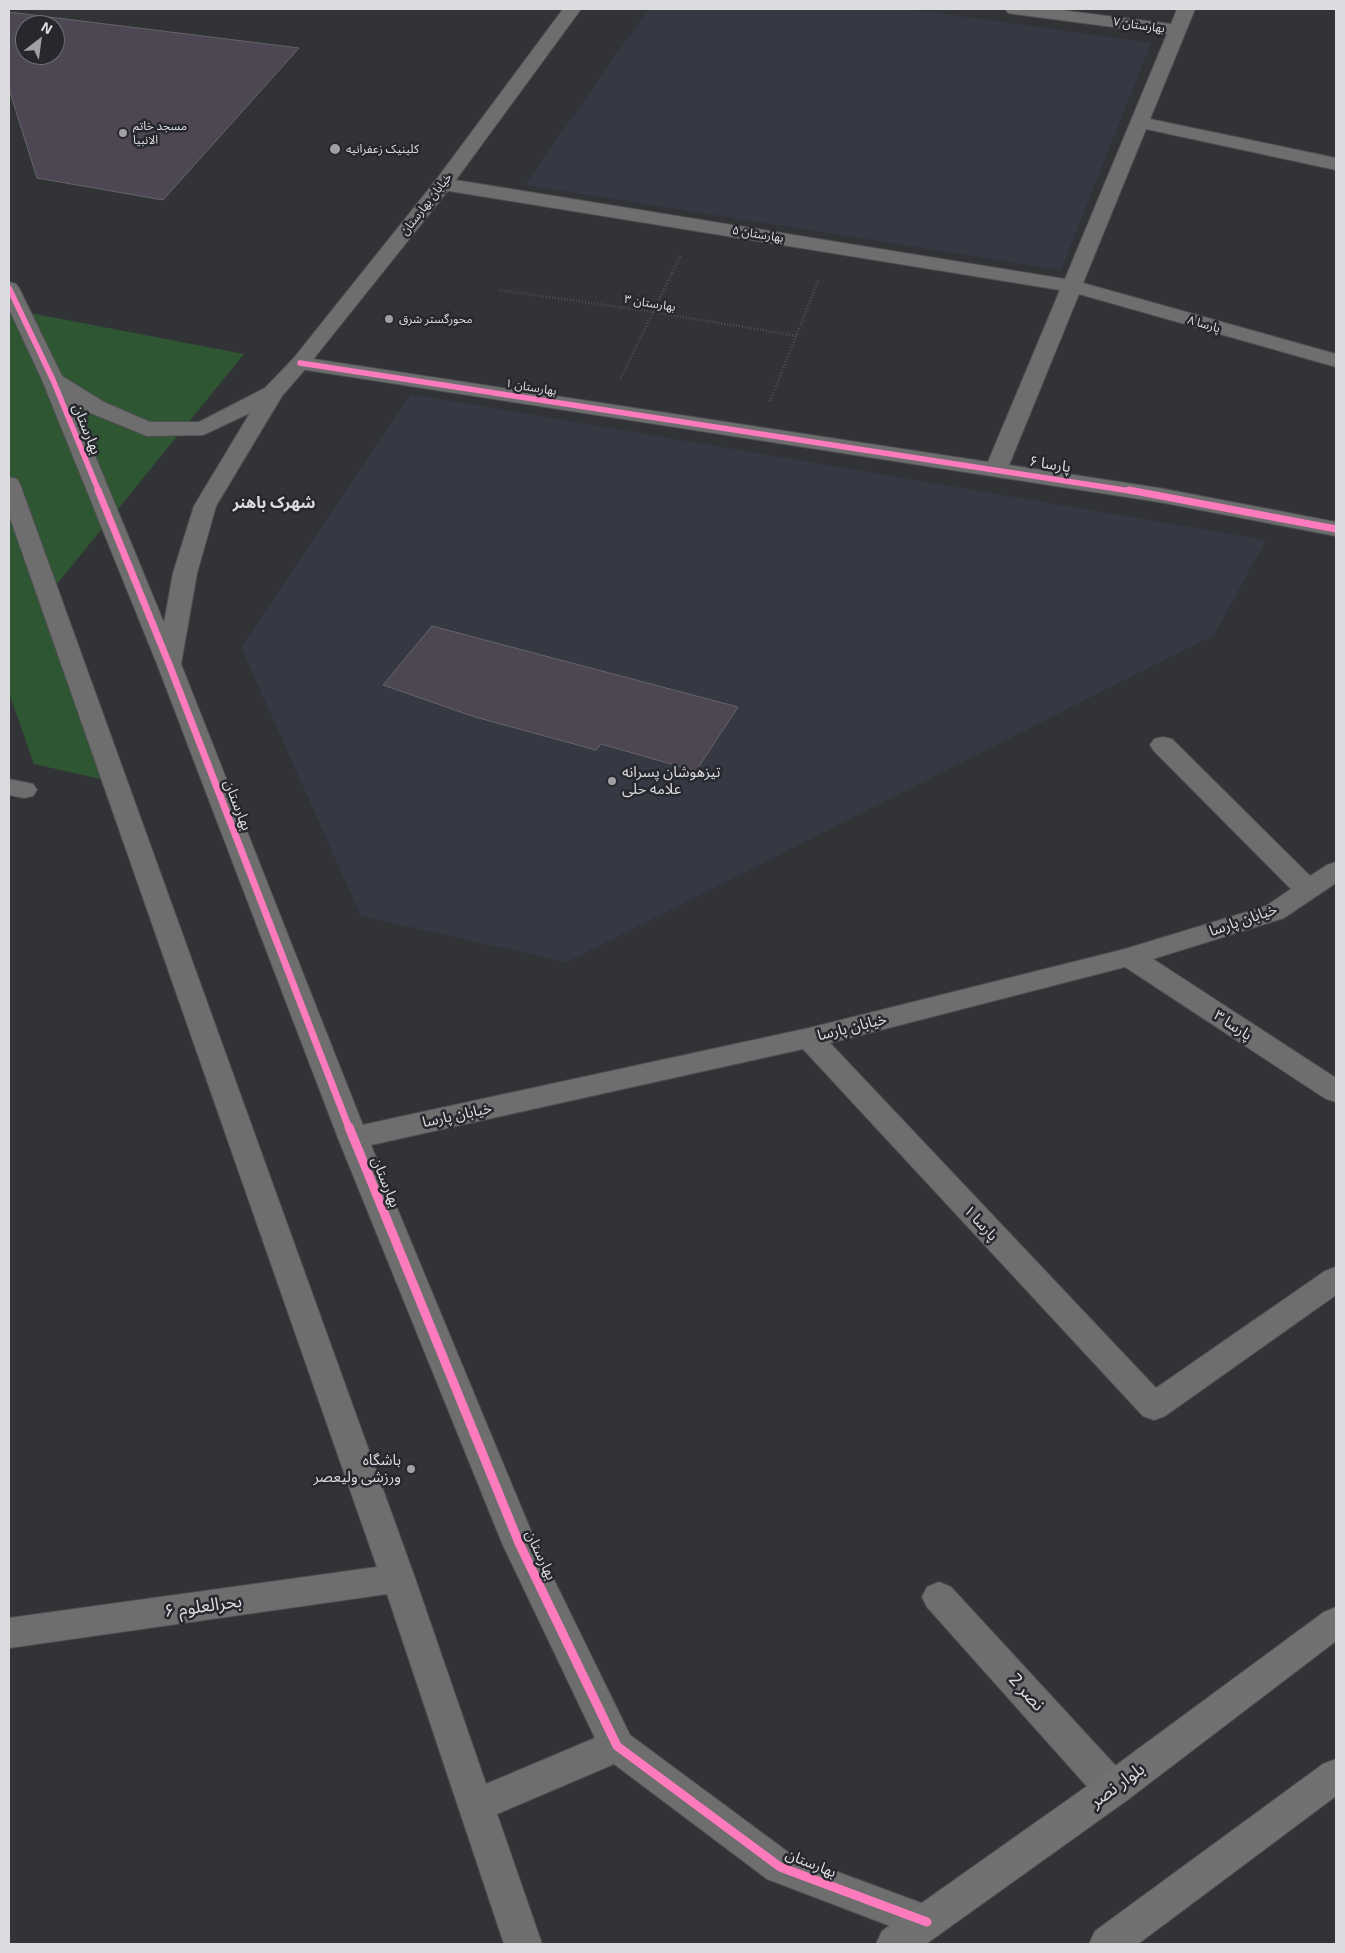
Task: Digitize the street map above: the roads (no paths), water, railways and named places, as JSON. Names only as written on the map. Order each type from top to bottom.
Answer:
[{"type":"main road","name":"بلوار نصر","points":[[895,1944],[1113,1788],[1336,1622]]},
{"type":"main road","points":[[1108,1944],[1336,1775]]},
{"type":"street","name":"خیابان بهارستان","points":[[272,393],[300,363],[443,184],[572,9]]},
{"type":"street","name":"بهارستان ۷","points":[[1014,9],[1176,30]]},
{"type":"street","points":[[996,470],[1186,9]]},
{"type":"street","points":[[1139,122],[1336,164]]},
{"type":"street","name":"بهارستان ۵","points":[[443,184],[1072,286]]},
{"type":"street","name":"۸ پارسا","points":[[1072,286],[1336,361]]},
{"type":"street","name":"بهارستان","points":[[9,288],[53,380],[169,664],[353,1138],[519,1543],[617,1746],[780,1867],[927,1922]]},
{"type":"street","name":"بهارستان ۱","points":[[300,363],[758,433]]},
{"type":"street","points":[[53,380],[96,407],[147,429],[203,428],[272,393]]},
{"type":"street","points":[[169,664],[184,573],[205,506],[272,393]]},
{"type":"street","name":"پارسا ۶","points":[[758,433],[1159,495],[1336,529]]},
{"type":"street","points":[[9,484],[398,1578],[523,1944]]},
{"type":"street","points":[[1163,745],[1308,890]]},
{"type":"street","name":"خیابان پارسا","points":[[353,1138],[809,1038],[1129,957],[1275,912],[1336,871]]},
{"type":"street","name":"پارسا ۳","points":[[1129,957],[1336,1092]]},
{"type":"street","name":"پارسا ۱","points":[[809,1038],[1154,1408],[1336,1279]]},
{"type":"street","name":"بحرالعلوم ۶","points":[[9,1633],[398,1578]]},
{"type":"street","name":"نصر 2","points":[[939,1597],[1113,1788]]},
{"type":"street","points":[[476,1806],[617,1746]]},
{"type":"place","name":"مسجد خاتم الانبیا","points":[[123,133]]},
{"type":"place","name":"کلینیک زعفرانیه","points":[[335,149]]},
{"type":"place","name":"محورگستر شرق","points":[[389,319]]},
{"type":"place","name":"تیزهوشان پسرانه علامه حلی","points":[[612,781]]},
{"type":"place","name":"باشگاه ورزشی ولیعصر","points":[[411,1469]]},
{"type":"district","name":"شهرک باهنر","points":[[274,503]]}]
